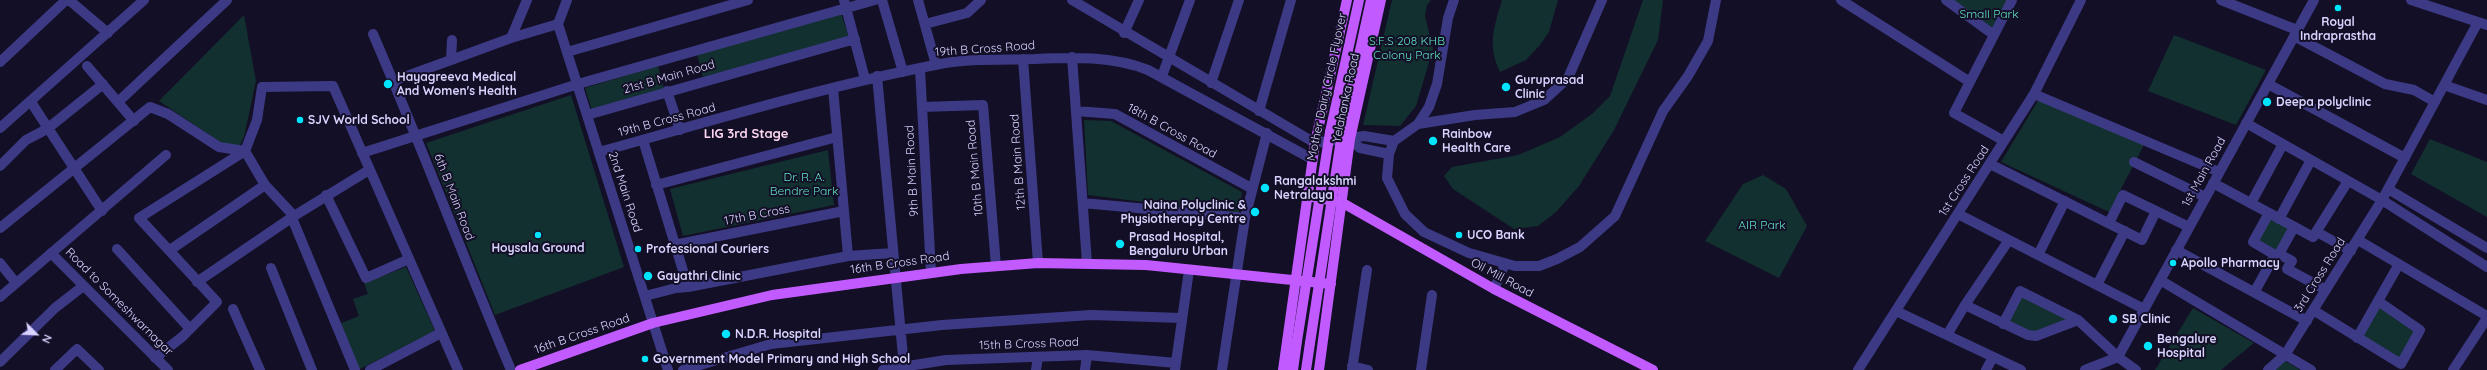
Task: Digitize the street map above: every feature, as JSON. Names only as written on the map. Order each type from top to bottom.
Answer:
[{"type":"main road","name":"Yelahanka Road","points":[[1283,370],[1314,143],[1347,0]]},
{"type":"main road","name":"Mother Dairy Circle Flyover","points":[[1293,370],[1330,132],[1359,0]]},
{"type":"main road","name":"Mother Dairy Circle Flyover","points":[[1306,370],[1371,0]]},
{"type":"main road","name":"Yelahanka Road","points":[[1319,370],[1341,202],[1346,136],[1381,0]]},
{"type":"main road","name":"Oil Mill Road","points":[[1307,196],[1341,202],[1494,289],[1653,370]]},
{"type":"main road","name":"16th B Cross Road","points":[[520,370],[653,323],[772,295],[931,272],[1038,263],[1087,263],[1189,270],[1331,284]]},
{"type":"street","points":[[0,62],[68,0],[108,33]]},
{"type":"street","points":[[0,128],[144,0]]},
{"type":"street","points":[[119,101],[227,0]]},
{"type":"street","points":[[511,38],[527,0]]},
{"type":"street","points":[[393,81],[511,38],[558,24],[567,0]]},
{"type":"street","points":[[567,52],[748,0]]},
{"type":"street","points":[[362,153],[578,84],[845,4],[875,0]]},
{"type":"street","points":[[882,0],[902,72]]},
{"type":"street","points":[[918,0],[936,65]]},
{"type":"street","points":[[925,24],[967,13],[981,0]]},
{"type":"street","points":[[1124,33],[1139,0]]},
{"type":"street","points":[[1162,76],[1190,0]]},
{"type":"street","points":[[1211,83],[1239,0]]},
{"type":"street","points":[[1259,111],[1291,0]]},
{"type":"street","points":[[1454,0],[1448,18],[1437,84],[1429,107],[1418,124],[1394,141],[1389,154],[1387,178],[1405,214],[1424,232],[1440,240],[1505,264],[1539,266],[1557,259],[1580,246],[1615,216],[1662,111],[1688,76],[1708,42],[1716,0]]},
{"type":"street","points":[[1418,124],[1475,115],[1515,112],[1544,100],[1568,78],[1602,0]]},
{"type":"street","points":[[1841,0],[1970,82]]},
{"type":"street","points":[[1946,0],[1994,36]]},
{"type":"street","points":[[2004,141],[1954,113],[2012,0]]},
{"type":"street","name":"1st Cross Road","points":[[1858,370],[2034,94],[2081,0]]},
{"type":"street","points":[[2222,0],[2295,33],[2385,84],[2414,90],[2435,102]]},
{"type":"street","name":"1st Main Road","points":[[2118,357],[2314,0]]},
{"type":"street","points":[[2411,0],[2482,24]]},
{"type":"street","points":[[1078,2],[1124,33],[1314,143],[1346,136],[1364,136],[1394,141]]},
{"type":"street","points":[[845,4],[865,79]]},
{"type":"street","name":"2nd Main Road","points":[[558,24],[668,370]]},
{"type":"street","name":"3rd Cross Road","points":[[2268,370],[2285,355],[2358,240],[2382,200],[2444,85],[2482,24]]},
{"type":"street","name":"6th B Main Road","points":[[372,34],[416,136],[441,201],[511,370]]},
{"type":"street","name":"21st B Main Road","points":[[587,115],[759,64],[855,39]]},
{"type":"street","points":[[451,60],[452,40]]},
{"type":"street","points":[[1072,57],[1087,263]]},
{"type":"street","name":"19th B Cross Road","points":[[599,152],[877,76],[936,65],[1072,57],[1127,61],[1162,76],[1268,133],[1312,159]]},
{"type":"street","name":"12th B Main Road","points":[[1023,59],[1038,263]]},
{"type":"street","points":[[88,66],[119,101],[134,122]]},
{"type":"street","name":"9th B Main Road","points":[[920,69],[931,272]]},
{"type":"street","points":[[877,76],[904,367]]},
{"type":"street","points":[[0,166],[26,140],[47,129],[103,84]]},
{"type":"street","points":[[2268,84],[2405,158]]},
{"type":"street","points":[[2444,85],[2487,100]]},
{"type":"street","points":[[161,366],[190,329],[217,302],[139,218],[245,151],[257,120],[262,88],[333,86],[367,167],[458,370]]},
{"type":"street","points":[[833,88],[848,256]]},
{"type":"street","points":[[667,91],[680,130]]},
{"type":"street","points":[[2034,94],[2219,172]]},
{"type":"street","points":[[31,102],[47,129],[102,211]]},
{"type":"street","name":"10th B Main Road","points":[[922,107],[983,105],[996,266]]},
{"type":"street","points":[[0,228],[134,122],[150,107],[168,114],[219,147],[245,151]]},
{"type":"street","name":"18th B Cross Road","points":[[1076,111],[1115,114],[1251,188]]},
{"type":"street","points":[[2246,123],[2382,200],[2487,267]]},
{"type":"street","points":[[1222,370],[1235,275],[1245,218],[1251,188],[1268,133]]},
{"type":"street","points":[[1346,136],[1360,148],[1389,154]]},
{"type":"street","points":[[656,185],[837,137]]},
{"type":"street","points":[[643,140],[688,287]]},
{"type":"street","points":[[2251,203],[2283,144]]},
{"type":"street","points":[[245,151],[265,185],[293,217],[354,370]]},
{"type":"street","points":[[0,297],[166,155]]},
{"type":"street","points":[[2279,219],[2311,160]]},
{"type":"street","points":[[2134,162],[2205,197]]},
{"type":"street","points":[[1990,164],[2142,240],[2156,211]]},
{"type":"street","points":[[197,282],[367,167]]},
{"type":"street","points":[[2214,182],[2313,238],[2348,181]]},
{"type":"street","points":[[170,250],[265,185]]},
{"type":"street","points":[[2388,189],[2487,248]]},
{"type":"street","points":[[326,195],[366,278],[409,259]]},
{"type":"street","points":[[2109,223],[2122,195],[2189,227]]},
{"type":"street","points":[[2038,255],[2065,201]]},
{"type":"street","points":[[1083,203],[1245,218]]},
{"type":"street","name":"17th B Cross","points":[[674,245],[844,211]]},
{"type":"street","points":[[2269,213],[2253,242],[2292,261],[2287,269],[2326,290]]},
{"type":"street","points":[[1958,214],[2144,309]]},
{"type":"street","points":[[2255,292],[2294,227]]},
{"type":"street","points":[[2098,285],[2125,231]]},
{"type":"street","points":[[2317,232],[2351,251]]},
{"type":"street","points":[[1947,335],[1965,305],[2009,240]]},
{"type":"street","points":[[2358,240],[2487,317],[2456,367],[2466,370]]},
{"type":"street","points":[[117,249],[190,329]]},
{"type":"street","points":[[2176,250],[2307,321]]},
{"type":"street","name":"Road to Someshwarnagar","points":[[51,253],[82,287],[161,366]]},
{"type":"street","points":[[645,296],[676,288],[688,287],[848,256],[893,253]]},
{"type":"street","points":[[0,264],[16,283]]},
{"type":"street","points":[[1494,289],[1505,264]]},
{"type":"street","points":[[2357,338],[2399,264]]},
{"type":"street","points":[[271,268],[312,370]]},
{"type":"street","points":[[1176,366],[1189,270]]},
{"type":"street","points":[[1367,270],[1352,368],[1368,370]]},
{"type":"street","points":[[2160,280],[2311,370]]},
{"type":"street","points":[[0,362],[55,308],[82,287]]},
{"type":"street","points":[[2003,324],[2020,290],[2078,320],[2118,357],[2136,370]]},
{"type":"street","points":[[1421,370],[1432,295]]},
{"type":"street","points":[[2313,310],[2401,364],[2420,330],[2378,301]]},
{"type":"street","points":[[1965,305],[2028,335],[2036,336],[2078,320]]},
{"type":"street","points":[[233,310],[260,370]]},
{"type":"street","points":[[1896,311],[2021,370]]},
{"type":"street","points":[[683,370],[771,344],[900,329],[1091,315],[1182,318]]},
{"type":"street","points":[[2479,331],[2487,337]]},
{"type":"street","points":[[370,370],[441,334]]},
{"type":"street","points":[[55,370],[77,349],[99,370]]},
{"type":"street","points":[[1085,370],[1087,355]]},
{"type":"street","name":"15th B Cross Road","points":[[883,370],[946,360],[1087,355],[1176,366]]},
{"type":"street","points":[[1036,370],[1038,357]]},
{"type":"street","points":[[1986,370],[1993,357]]},
{"type":"street","points":[[2085,370],[2095,368],[2118,357]]},
{"type":"green space","name":"S.F.S 208 KHB Colony Park","points":[[1392,0],[1431,0],[1427,5],[1425,16],[1433,49],[1416,106],[1400,126],[1363,125]]},
{"type":"green space","points":[[1502,0],[1558,0],[1549,32],[1540,45],[1526,60],[1500,72],[1494,53],[1493,36],[1496,19]]},
{"type":"green space","points":[[1643,0],[1663,0],[1658,40],[1614,130],[1579,186],[1556,212],[1538,226],[1514,229],[1453,189],[1444,176],[1452,167],[1518,155],[1560,137],[1592,114],[1610,96]]},
{"type":"green space","name":"Small Park","points":[[1946,0],[2012,0],[1994,35]]},
{"type":"green space","points":[[841,13],[849,37],[703,77],[697,54]]},
{"type":"green space","points":[[244,15],[256,81],[244,137],[239,147],[221,143],[159,101]]},
{"type":"green space","points":[[2174,35],[2266,70],[2236,125],[2148,91]]},
{"type":"green space","points":[[658,66],[664,89],[592,110],[585,88]]},
{"type":"green space","name":"Hoysala Ground","points":[[571,95],[624,267],[495,315],[426,143]]},
{"type":"green space","points":[[2039,99],[2145,143],[2109,212],[2001,162]]},
{"type":"green space","points":[[1084,120],[1111,121],[1242,192],[1239,214],[1088,195]]},
{"type":"green space","points":[[2430,139],[2487,162],[2487,217],[2411,174]]},
{"type":"green space","name":"Dr. R. A. Bendre Park","points":[[828,150],[834,205],[683,236],[670,189]]},
{"type":"green space","name":"AIR Park","points":[[1763,175],[1786,189],[1807,226],[1779,278],[1705,241],[1743,184]]},
{"type":"green space","points":[[2270,216],[2292,228],[2278,254],[2256,242]]},
{"type":"green space","points":[[406,267],[435,331],[358,370],[339,324],[359,316],[353,299],[368,294],[364,283]]},
{"type":"green space","points":[[2022,294],[2071,319],[2036,333],[2008,322]]},
{"type":"green space","points":[[2379,307],[2416,330],[2399,360],[2362,336]]},
{"type":"green space","points":[[2193,308],[2254,343],[2221,370],[2155,370]]},
{"type":"green space","points":[[2285,361],[2300,370],[2274,370]]},
{"type":"place","name":"Royal Indraprastha","points":[[2338,8]]},
{"type":"place","name":"Hayagreeva Medical And Women's Health","points":[[388,84]]},
{"type":"place","name":"Guruprasad Clinic","points":[[1506,87]]},
{"type":"place","name":"Deepa polyclinic","points":[[2267,102]]},
{"type":"place","name":"SJV World School","points":[[300,120]]},
{"type":"place","name":"Rainbow Health Care","points":[[1433,141]]},
{"type":"place","name":"Rangalakshmi Netralaya","points":[[1265,188]]},
{"type":"place","name":"Naina Polyclinic & Physiotherapy Centre","points":[[1255,212]]},
{"type":"place","name":"Hoysala Ground","points":[[538,235]]},
{"type":"place","name":"UCO Bank","points":[[1459,235]]},
{"type":"place","name":"Prasad Hospital, Bengaluru Urban","points":[[1120,244]]},
{"type":"place","name":"Professional Couriers","points":[[638,249]]},
{"type":"place","name":"Apollo Pharmacy","points":[[2173,263]]},
{"type":"place","name":"Gayathri Clinic","points":[[648,276]]},
{"type":"place","name":"SB Clinic","points":[[2113,319]]},
{"type":"place","name":"N.D.R. Hospital","points":[[726,334]]},
{"type":"place","name":"Bengalure Hospital","points":[[2148,346]]},
{"type":"place","name":"Government Model Primary and High School","points":[[645,359]]},
{"type":"district","name":"LIG 3rd Stage","points":[[746,134]]}]
